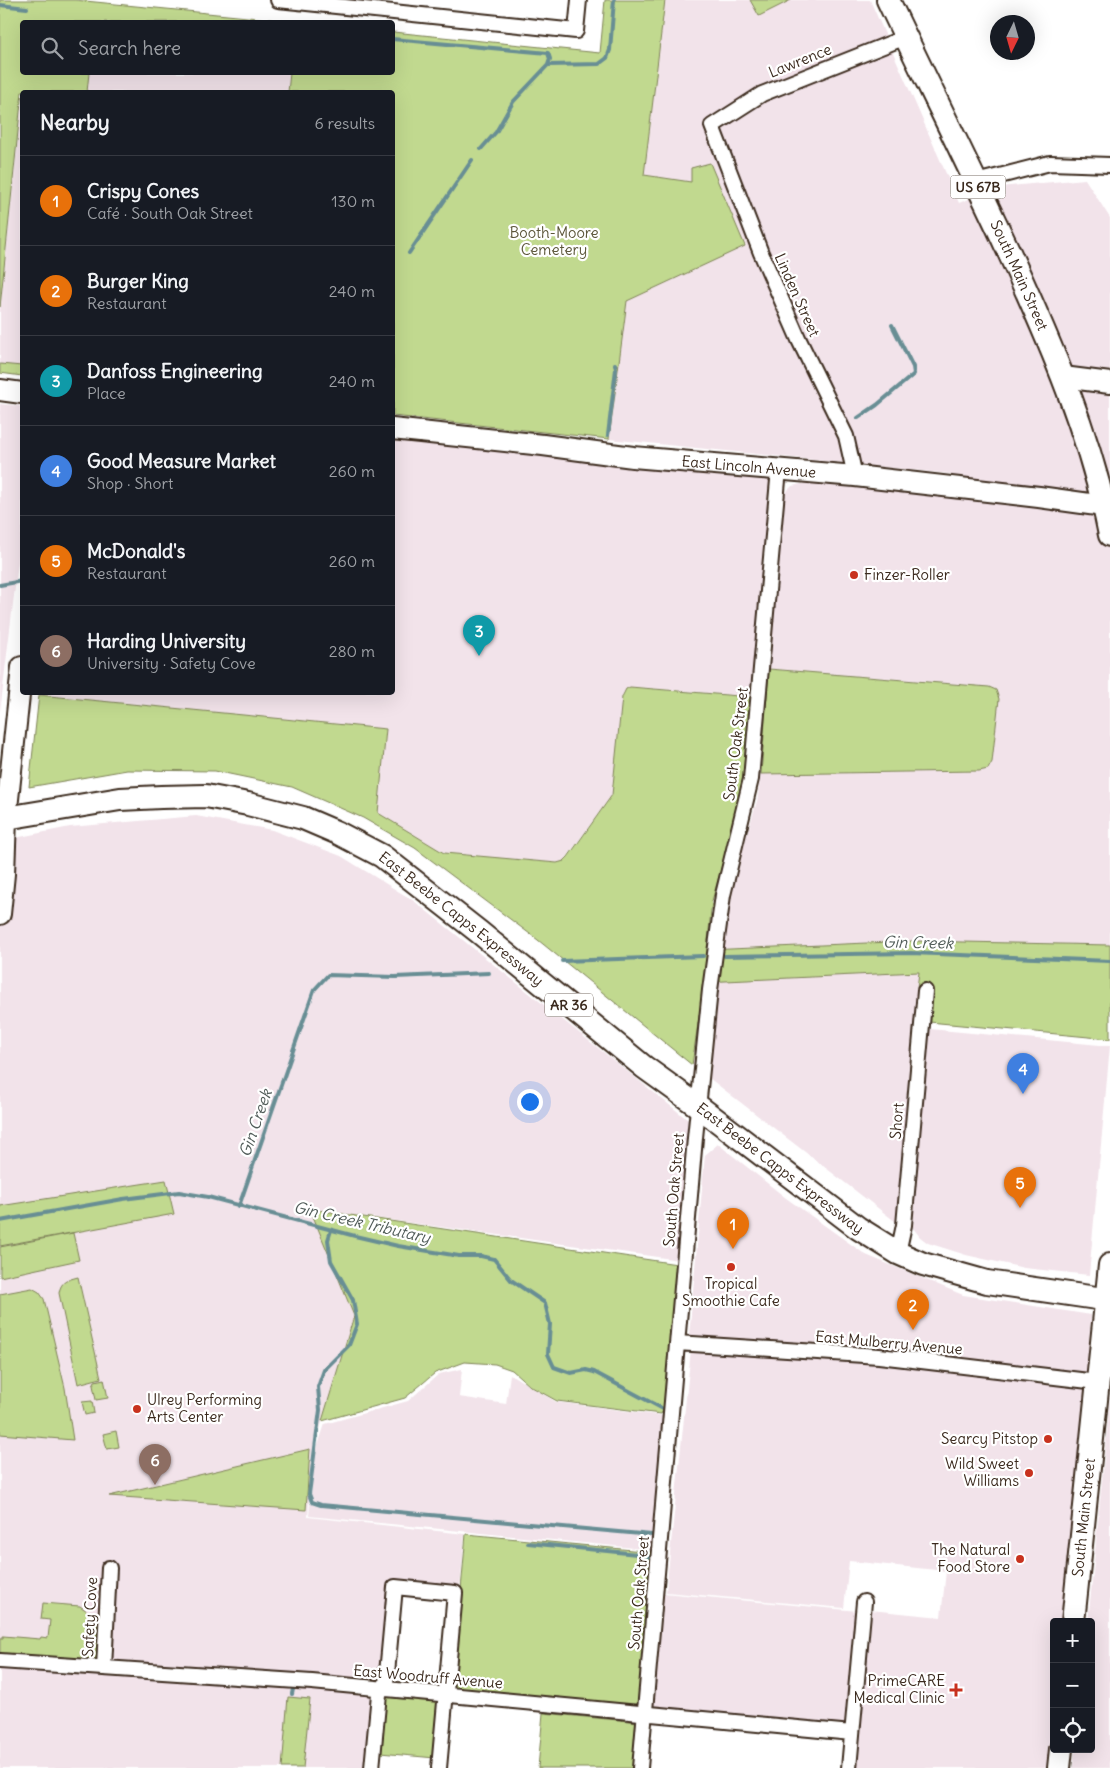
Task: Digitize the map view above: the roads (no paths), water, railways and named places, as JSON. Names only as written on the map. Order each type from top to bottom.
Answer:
[{"type":"main road","name":"South Main Street","points":[[888,0],[1045,330],[1063,377],[1104,506],[1110,535]]},
{"type":"main road","name":"East Beebe Capps Expressway","points":[[3,819],[120,799],[206,796],[303,818],[338,833],[382,856],[479,932],[644,1067],[858,1228],[898,1254],[923,1264],[987,1282],[1108,1300]]},
{"type":"main road","name":"South Main Street","points":[[1073,1618],[1097,1382],[1108,1300],[1110,1265]]},
{"type":"main road","points":[[1059,1768],[1061,1753]]},
{"type":"street","points":[[278,0],[576,31],[579,0]]},
{"type":"street","name":"Lawrence","points":[[712,126],[762,94],[906,37]]},
{"type":"street","name":"Linden Street","points":[[712,126],[764,262],[799,340],[846,436],[856,476]]},
{"type":"street","points":[[976,182],[1050,163],[1110,165]]},
{"type":"street","points":[[1063,377],[1110,383]]},
{"type":"street","points":[[0,390],[20,393]]},
{"type":"street","name":"East Lincoln Avenue","points":[[395,429],[543,445],[633,457],[856,476],[1104,506]]},
{"type":"street","name":"South Oak Street","points":[[640,1768],[698,1106],[713,963],[723,896],[751,780],[778,469]]},
{"type":"street","points":[[0,914],[4,874],[3,819],[20,683]]},
{"type":"street","name":"Short","points":[[898,1254],[904,1225],[925,991]]},
{"type":"street","name":"East Mulberry Avenue","points":[[677,1342],[879,1356],[1097,1382]]},
{"type":"street","name":"Safety Cove","points":[[104,1668],[109,1568]]},
{"type":"street","points":[[372,1768],[379,1694],[386,1684],[395,1587],[455,1593],[439,1768]]},
{"type":"street","points":[[849,1768],[864,1602]]},
{"type":"street","name":"East Woodruff Avenue","points":[[0,1661],[259,1678],[852,1733]]},
{"type":"waterway","points":[[548,65],[599,64],[607,58],[610,50],[614,0]]},
{"type":"waterway","points":[[0,5],[27,8]]},
{"type":"waterway","points":[[395,39],[548,53],[550,59],[548,65],[513,102],[496,132],[481,149]]},
{"type":"waterway","points":[[409,253],[472,160]]},
{"type":"waterway","points":[[858,418],[877,405],[914,374],[913,367],[892,325]]},
{"type":"waterway","points":[[608,435],[615,364]]},
{"type":"waterway","points":[[0,585],[20,581]]},
{"type":"waterway","name":"Gin Creek","points":[[725,956],[911,953],[1110,961]]},
{"type":"waterway","name":"Gin Creek","points":[[562,961],[703,956]]},
{"type":"waterway","name":"Gin Creek","points":[[239,1206],[314,990],[328,975],[395,977],[489,973]]},
{"type":"waterway","name":"Gin Creek Tributary","points":[[0,1221],[123,1199],[179,1192],[208,1197],[398,1246],[459,1256],[481,1256],[494,1259],[511,1280],[545,1303],[550,1324],[548,1354],[554,1367],[571,1373],[586,1370],[594,1372],[665,1410]]},
{"type":"waterway","points":[[331,1230],[328,1240],[331,1261],[353,1300],[357,1324],[349,1345],[324,1370],[318,1387],[320,1410],[309,1494],[312,1502],[321,1505],[652,1535]]},
{"type":"waterway","points":[[528,1543],[637,1554],[653,1559]]},
{"type":"waterway","points":[[292,1694],[293,1689]]},
{"type":"place","name":"Finzer-Roller","points":[[854,575]]},
{"type":"place","name":"Danfoss Engineering","points":[[479,656]]},
{"type":"place","name":"Good Measure Market","points":[[1023,1094]]},
{"type":"place","name":"McDonald's","points":[[1020,1208]]},
{"type":"place","name":"Crispy Cones","points":[[733,1249]]},
{"type":"place","name":"Tropical Smoothie Cafe","points":[[731,1267]]},
{"type":"place","name":"Burger King","points":[[913,1330]]},
{"type":"place","name":"Ulrey Performing Arts Center","points":[[137,1409]]},
{"type":"place","name":"Searcy Pitstop","points":[[1048,1439]]},
{"type":"place","name":"Wild Sweet Williams","points":[[1029,1473]]},
{"type":"place","name":"Harding University","points":[[155,1485]]},
{"type":"place","name":"The Natural Food Store","points":[[1020,1559]]},
{"type":"place","name":"PrimeCARE Medical Clinic","points":[[956,1690]]},
{"type":"park label","name":"Booth-Moore Cemetery","points":[[554,242]]}]
